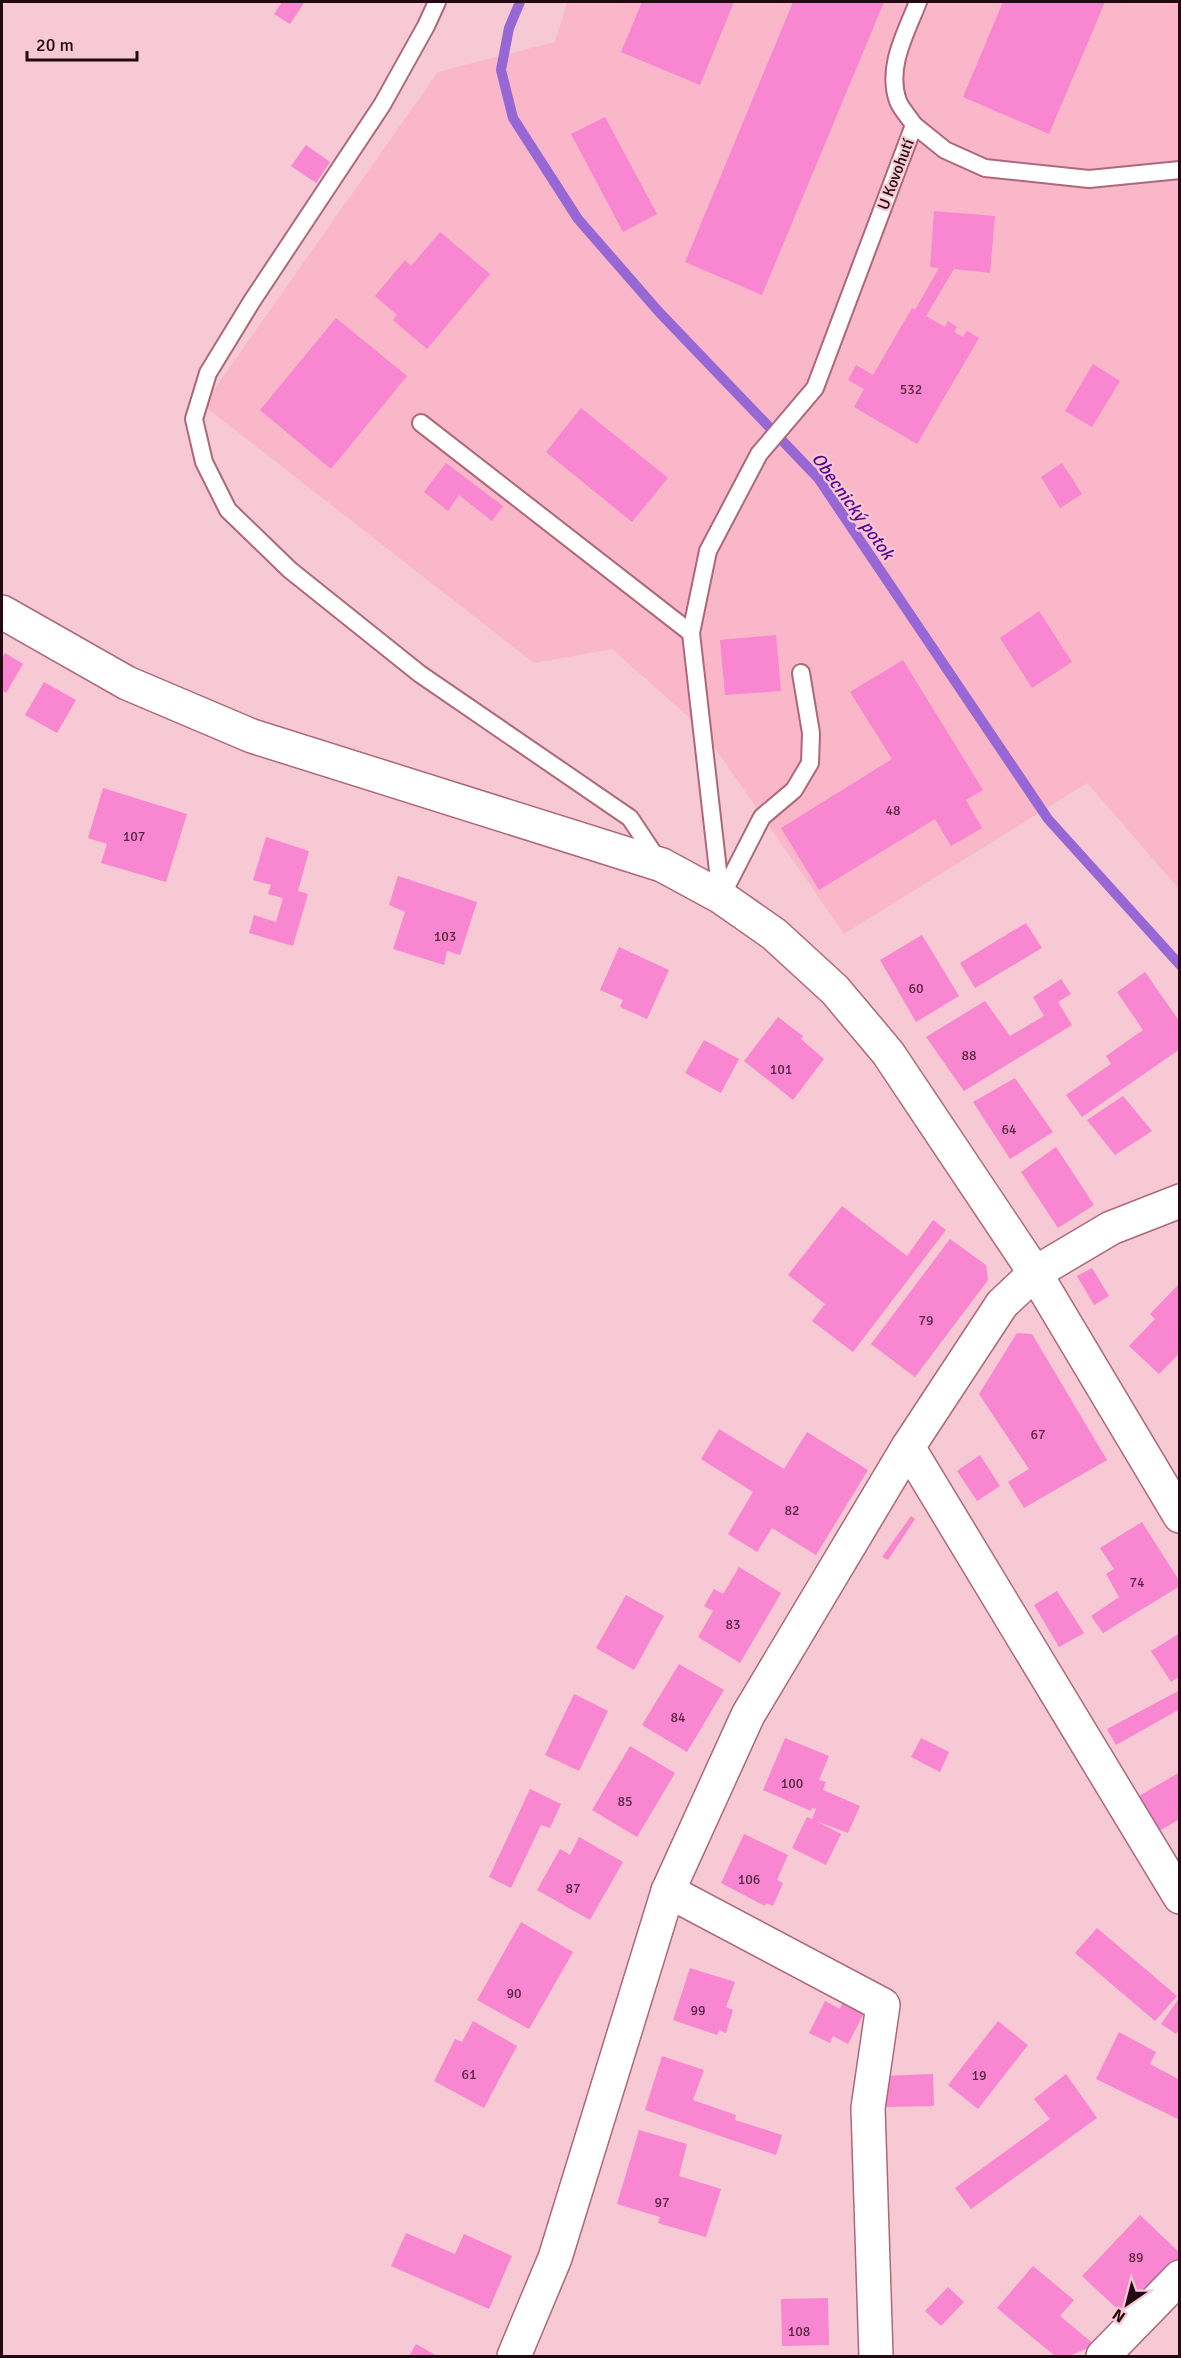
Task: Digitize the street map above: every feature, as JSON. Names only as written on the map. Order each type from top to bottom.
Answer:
[{"type":"street","points":[[2,612],[127,683],[252,736],[662,866],[722,897],[774,934],[835,990],[888,1053],[1035,1273],[1179,1516]]},
{"type":"street","points":[[514,2356],[555,2258],[668,1891],[748,1714],[908,1447],[1002,1304],[1035,1273],[1111,1228],[1179,1200]]},
{"type":"street","points":[[908,1447],[1179,1897]]},
{"type":"street","points":[[668,1891],[883,2005],[868,2108],[876,2356]]},
{"type":"street","points":[[1104,2356],[1179,2277]]},
{"type":"lane","points":[[437,2],[382,105],[252,301],[208,373],[194,419],[204,462],[228,510],[290,570],[420,674],[630,818],[662,866]]},
{"type":"lane","points":[[914,125],[898,102],[893,80],[896,57],[918,2]]},
{"type":"lane","name":"U Kovohutí","points":[[722,897],[691,633],[708,551],[759,454],[815,388],[914,125],[945,150],[985,168],[1089,179],[1179,170]]},
{"type":"lane","points":[[421,423],[691,633]]},
{"type":"lane","points":[[722,897],[762,817],[794,790],[810,763],[811,733],[801,673]]},
{"type":"shaded area","points":[[567,2],[1179,2],[1179,889],[1087,783],[844,934],[701,728],[612,649],[534,663],[203,405],[438,72],[555,42]]},
{"type":"building","points":[[282,2],[304,3],[290,24],[274,14]]},
{"type":"building","points":[[642,2],[734,2],[700,85],[621,52]]},
{"type":"building","points":[[793,2],[884,2],[762,295],[685,262]]},
{"type":"building","points":[[1003,2],[1105,2],[1049,134],[963,97]]},
{"type":"building","points":[[605,117],[657,214],[623,232],[571,134]]},
{"type":"building","points":[[306,145],[330,162],[316,183],[291,166]]},
{"type":"building","points":[[934,211],[995,216],[990,273],[954,269],[926,316],[945,327],[948,321],[957,327],[954,332],[963,337],[967,331],[979,338],[917,444],[854,407],[864,389],[848,380],[856,365],[873,375],[912,308],[915,310],[939,268],[930,267]]},
{"type":"building","points":[[440,232],[490,274],[427,349],[393,320],[397,315],[375,296],[405,260],[411,266]]},
{"type":"building","points":[[336,318],[407,376],[331,469],[260,410]]},
{"type":"building","points":[[1093,364],[1120,381],[1092,427],[1065,411]]},
{"type":"building","points":[[581,408],[668,478],[632,522],[546,452]]},
{"type":"building","points":[[446,463],[503,506],[492,521],[459,495],[448,511],[424,492]]},
{"type":"building","points":[[1062,463],[1082,494],[1060,508],[1041,477]]},
{"type":"building","points":[[1039,611],[1072,662],[1032,688],[1000,638]]},
{"type":"building","points":[[776,635],[781,691],[725,695],[720,640]]},
{"type":"building","points":[[5,653],[23,664],[6,693],[2,690],[2,658]]},
{"type":"building","points":[[903,660],[983,790],[966,800],[982,828],[951,846],[935,819],[819,890],[781,828],[892,759],[850,692]]},
{"type":"building","points":[[44,682],[76,700],[57,733],[25,715]]},
{"type":"building","points":[[103,788],[187,814],[166,882],[101,863],[107,844],[88,838]]},
{"type":"building","points":[[266,837],[309,851],[298,891],[308,894],[293,946],[249,933],[254,915],[276,922],[283,898],[268,894],[271,885],[253,880]]},
{"type":"building","points":[[398,876],[477,902],[460,955],[447,951],[444,965],[393,949],[405,912],[389,905]]},
{"type":"building","points":[[1026,923],[1042,948],[975,988],[960,963]]},
{"type":"building","points":[[922,935],[959,996],[916,1022],[880,960]]},
{"type":"building","points":[[619,947],[669,970],[647,1019],[620,1007],[623,1000],[600,990]]},
{"type":"building","points":[[1145,972],[1180,1022],[1180,1049],[1082,1117],[1066,1095],[1111,1064],[1106,1056],[1143,1030],[1117,992]]},
{"type":"building","points":[[1061,979],[1071,994],[1058,1002],[1072,1025],[964,1091],[926,1037],[985,1001],[1010,1036],[1044,1016],[1033,997]]},
{"type":"building","points":[[778,1017],[803,1036],[801,1039],[824,1059],[793,1100],[744,1061]]},
{"type":"building","points":[[704,1040],[739,1059],[721,1093],[685,1073]]},
{"type":"building","points":[[1015,1078],[1053,1132],[1010,1159],[973,1102]]},
{"type":"building","points":[[1123,1096],[1152,1131],[1115,1155],[1087,1120]]},
{"type":"building","points":[[1056,1147],[1094,1205],[1058,1228],[1021,1172]]},
{"type":"building","points":[[842,1206],[907,1256],[933,1220],[946,1230],[853,1352],[812,1321],[825,1304],[788,1275]]},
{"type":"building","points":[[950,1239],[986,1265],[988,1280],[915,1377],[871,1344]]},
{"type":"building","points":[[1092,1268],[1109,1296],[1094,1305],[1077,1276]]},
{"type":"building","points":[[1180,1283],[1180,1353],[1159,1374],[1129,1346],[1155,1319],[1150,1314]]},
{"type":"building","points":[[1017,1333],[1032,1334],[1107,1460],[1024,1508],[1008,1482],[1029,1469],[979,1394]]},
{"type":"building","points":[[719,1429],[784,1469],[807,1432],[868,1470],[816,1555],[772,1528],[757,1552],[728,1534],[753,1492],[701,1459]]},
{"type":"building","points":[[980,1455],[1000,1486],[977,1501],[957,1471]]},
{"type":"building","points":[[911,1516],[915,1519],[888,1560],[882,1557]]},
{"type":"building","points":[[1142,1522],[1180,1582],[1180,1586],[1103,1633],[1091,1616],[1119,1597],[1106,1574],[1114,1569],[1100,1548]]},
{"type":"building","points":[[739,1567],[781,1593],[740,1663],[698,1637],[713,1611],[704,1606],[714,1589],[723,1594]]},
{"type":"building","points":[[1057,1591],[1084,1633],[1059,1647],[1034,1605]]},
{"type":"building","points":[[626,1595],[664,1616],[634,1670],[596,1648]]},
{"type":"building","points":[[1180,1633],[1180,1682],[1177,1678],[1171,1682],[1151,1651]]},
{"type":"building","points":[[679,1664],[724,1690],[687,1752],[642,1725]]},
{"type":"building","points":[[1180,1690],[1180,1709],[1116,1745],[1107,1729]]},
{"type":"building","points":[[574,1694],[608,1711],[579,1771],[545,1755]]},
{"type":"building","points":[[785,1738],[829,1756],[819,1780],[826,1782],[823,1790],[860,1806],[848,1833],[816,1821],[841,1834],[826,1865],[792,1848],[807,1817],[812,1819],[816,1809],[812,1808],[811,1811],[763,1790]]},
{"type":"building","points":[[921,1738],[949,1752],[940,1772],[911,1757]]},
{"type":"building","points":[[630,1746],[675,1773],[637,1837],[592,1810]]},
{"type":"building","points":[[1180,1772],[1180,1819],[1159,1831],[1139,1796]]},
{"type":"building","points":[[530,1789],[561,1804],[550,1828],[541,1825],[511,1888],[489,1877]]},
{"type":"building","points":[[744,1834],[788,1855],[777,1880],[783,1883],[773,1906],[766,1903],[765,1906],[721,1883]]},
{"type":"building","points":[[579,1837],[623,1862],[590,1920],[537,1890],[560,1849],[570,1855]]},
{"type":"building","points":[[521,1922],[573,1952],[529,2029],[477,2000]]},
{"type":"building","points":[[1097,1928],[1177,1996],[1155,2021],[1075,1953]]},
{"type":"building","points":[[690,1968],[735,1982],[726,2007],[733,2010],[726,2033],[719,2030],[717,2035],[673,2020]]},
{"type":"building","points":[[1180,1997],[1180,2029],[1176,2034],[1161,2024]]},
{"type":"building","points":[[825,2001],[840,2009],[843,2002],[864,2013],[848,2044],[833,2036],[830,2043],[809,2033]]},
{"type":"building","points":[[473,2021],[517,2046],[484,2108],[434,2081],[455,2039],[462,2042]]},
{"type":"building","points":[[998,2021],[1028,2045],[978,2109],[948,2085]]},
{"type":"building","points":[[1119,2032],[1156,2052],[1150,2064],[1180,2080],[1180,2120],[1096,2079]]},
{"type":"building","points":[[662,2056],[704,2070],[693,2100],[736,2115],[735,2120],[782,2135],[776,2155],[645,2110]]},
{"type":"building","points":[[933,2074],[934,2106],[883,2107],[882,2076]]},
{"type":"building","points":[[1066,2074],[1097,2118],[971,2209],[955,2188],[1050,2119],[1034,2099]]},
{"type":"building","points":[[639,2130],[687,2144],[679,2176],[721,2189],[706,2237],[658,2223],[660,2217],[617,2204]]},
{"type":"building","points":[[1140,2215],[1180,2253],[1180,2259],[1125,2316],[1082,2276]]},
{"type":"building","points":[[406,2233],[455,2254],[464,2234],[512,2256],[489,2309],[391,2266]]},
{"type":"building","points":[[1033,2266],[1074,2300],[1060,2316],[1095,2345],[1069,2356],[1055,2356],[997,2308]]},
{"type":"building","points":[[948,2287],[964,2302],[941,2326],[925,2311]]},
{"type":"building","points":[[828,2298],[829,2345],[782,2346],[781,2299]]},
{"type":"building","points":[[416,2344],[437,2356],[409,2356]]},
{"type":"waterway","name":"Obecnický potok","points":[[520,2],[509,28],[501,70],[513,118],[578,219],[659,312],[818,478],[1048,819],[1180,965]]}]
